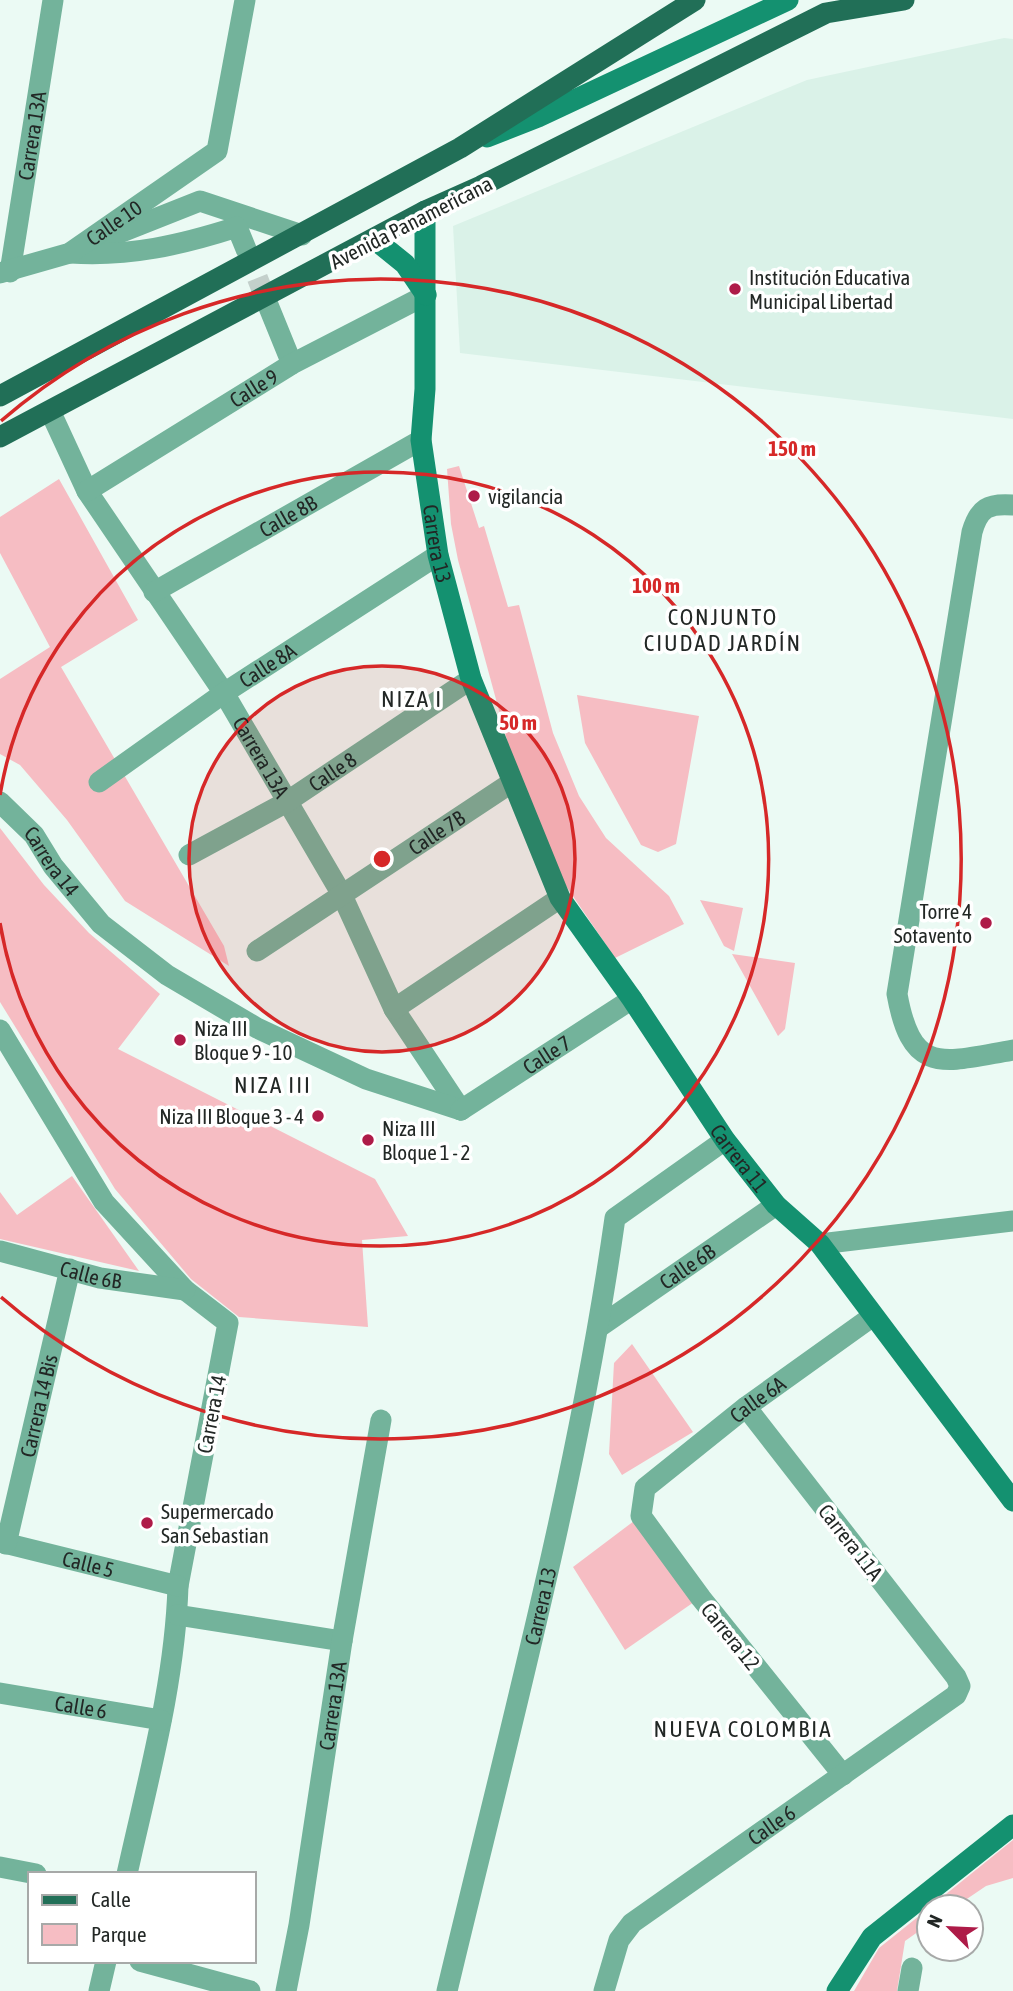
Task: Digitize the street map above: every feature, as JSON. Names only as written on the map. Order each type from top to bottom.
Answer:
[{"type":"main road","name":"Avenida Panamericana","points":[[0,437],[51,413],[425,211],[481,186],[826,13],[904,0]]},
{"type":"main road","name":"Avenida Panamericana","points":[[0,396],[460,148],[692,1]]},
{"type":"street","name":"Carrera 13A","points":[[5,273],[52,0]]},
{"type":"street","name":"Calle 10","points":[[5,273],[70,253],[217,151],[244,0]]},
{"type":"street","points":[[460,148],[538,117],[788,0]]},
{"type":"street","points":[[826,13],[857,0]]},
{"type":"street","points":[[70,253],[200,201],[302,235]]},
{"type":"street","name":"Carrera 13","points":[[425,211],[426,295],[421,440],[438,555],[471,679],[511,783]]},
{"type":"street","points":[[70,253],[107,256],[173,247],[237,227],[246,249]]},
{"type":"street","points":[[374,239],[405,264],[426,295]]},
{"type":"street","name":"Calle 9","points":[[87,491],[292,365],[426,295]]},
{"type":"street","points":[[268,305],[292,365]]},
{"type":"street","name":"Carrera 13A","points":[[51,413],[87,491],[224,693],[285,803],[341,893],[394,1009],[460,1110]]},
{"type":"street","name":"Calle 8B","points":[[154,592],[421,440]]},
{"type":"street","points":[[1013,505],[994,503],[984,508],[977,514],[972,532],[897,994],[903,1028],[918,1050],[934,1058],[961,1059],[1013,1050]]},
{"type":"street","name":"Calle 8A","points":[[99,782],[224,693],[438,555]]},
{"type":"street","name":"Calle 8","points":[[189,855],[285,803],[471,679]]},
{"type":"street","name":"Calle 7B","points":[[257,951],[511,783]]},
{"type":"street","name":"Carrera 11","points":[[511,783],[560,898],[632,999],[725,1140],[776,1205],[820,1244],[1013,1501]]},
{"type":"street","name":"Carrera 14","points":[[0,802],[34,835],[53,866],[102,924],[167,975],[257,1028],[366,1079],[460,1110]]},
{"type":"street","points":[[394,1009],[560,898]]},
{"type":"street","name":"Calle 7","points":[[460,1110],[632,999]]},
{"type":"street","name":"Carrera 14","points":[[0,1030],[104,1202],[185,1290],[228,1323],[178,1586],[177,1615],[161,1720],[127,1872]]},
{"type":"street","name":"Carrera 13","points":[[447,1991],[521,1682],[599,1326],[615,1218],[725,1140]]},
{"type":"street","name":"Calle 6B","points":[[599,1326],[776,1205]]},
{"type":"street","points":[[820,1244],[1013,1221]]},
{"type":"street","name":"Calle 6B","points":[[0,1251],[100,1278],[185,1290]]},
{"type":"street","name":"Carrera 14 Bis","points":[[3,1543],[70,1269]]},
{"type":"street","name":"Calle 6A","points":[[645,1488],[746,1407],[873,1316]]},
{"type":"street","name":"Carrera 11A","points":[[746,1407],[956,1676]]},
{"type":"street","name":"Carrera 13A","points":[[286,1991],[315,1832],[342,1642],[381,1420]]},
{"type":"street","name":"Carrera 12","points":[[645,1488],[641,1516],[701,1598],[843,1775]]},
{"type":"street","name":"Calle 5","points":[[3,1543],[178,1586]]},
{"type":"street","points":[[177,1615],[342,1642]]},
{"type":"street","name":"Calle 6","points":[[604,1991],[619,1940],[632,1923],[956,1695],[960,1686],[956,1676]]},
{"type":"street","name":"Calle 6","points":[[0,1693],[161,1720]]},
{"type":"street","points":[[837,1991],[872,1937],[1013,1825]]},
{"type":"street","points":[[0,1867],[28,1872]]},
{"type":"street","points":[[99,1991],[106,1963]]},
{"type":"street","points":[[147,1963],[250,1991]]},
{"type":"street","points":[[908,1991],[912,1968]]},
{"type":"shaded area","name":"Institución Educativa Municipal Libertad","points":[[1004,38],[1013,39],[1013,419],[460,353],[453,226],[807,80]]},
{"type":"green space","points":[[459,466],[479,528],[484,526],[508,607],[519,605],[553,733],[579,796],[606,838],[669,896],[684,924],[615,958],[564,883],[515,769],[458,560],[451,524],[447,469]]},
{"type":"green space","points":[[59,479],[138,620],[61,667],[224,946],[229,966],[125,901],[67,820],[20,765],[0,754],[0,679],[50,647],[0,553],[0,517]]},
{"type":"green space","points":[[577,695],[699,716],[676,844],[658,852],[641,845],[585,743]]},
{"type":"green space","points":[[0,828],[44,885],[89,933],[160,994],[118,1049],[375,1179],[408,1236],[362,1240],[368,1327],[239,1317],[191,1279],[115,1189],[0,1002]]},
{"type":"green space","points":[[700,900],[743,908],[734,951],[724,946]]},
{"type":"green space","points":[[732,954],[795,963],[785,1029],[778,1036]]},
{"type":"green space","points":[[72,1176],[139,1271],[0,1239],[0,1192],[17,1215]]},
{"type":"green space","points":[[632,1344],[693,1432],[622,1475],[609,1454],[614,1363]]},
{"type":"green space","points":[[634,1521],[694,1602],[625,1650],[573,1567]]},
{"type":"green space","points":[[1013,1840],[1013,1878],[986,1886],[976,1893],[947,1893]]},
{"type":"green space","points":[[915,1919],[915,1934],[905,1941],[897,1991],[854,1991],[879,1948]]},
{"type":"tunnel","points":[[246,249],[268,305]]},
{"type":"place","name":"Institución Educativa Municipal Libertad","points":[[735,289]]},
{"type":"place","name":"vigilancia","points":[[474,496]]},
{"type":"place","name":"Torre 4 Sotavento","points":[[986,923]]},
{"type":"place","name":"Niza III Bloque 9 - 10","points":[[180,1040]]},
{"type":"place","name":"Niza III Bloque 3 - 4","points":[[318,1116]]},
{"type":"place","name":"Niza III Bloque 1 - 2","points":[[368,1140]]},
{"type":"place","name":"Supermercado San Sebastian","points":[[147,1523]]},
{"type":"district","name":"CONJUNTO CIUDAD JARDÍN","points":[[723,630]]},
{"type":"district","name":"NIZA I","points":[[412,699]]},
{"type":"district","name":"NIZA III","points":[[273,1085]]},
{"type":"district","name":"NUEVA COLOMBIA","points":[[743,1729]]}]
